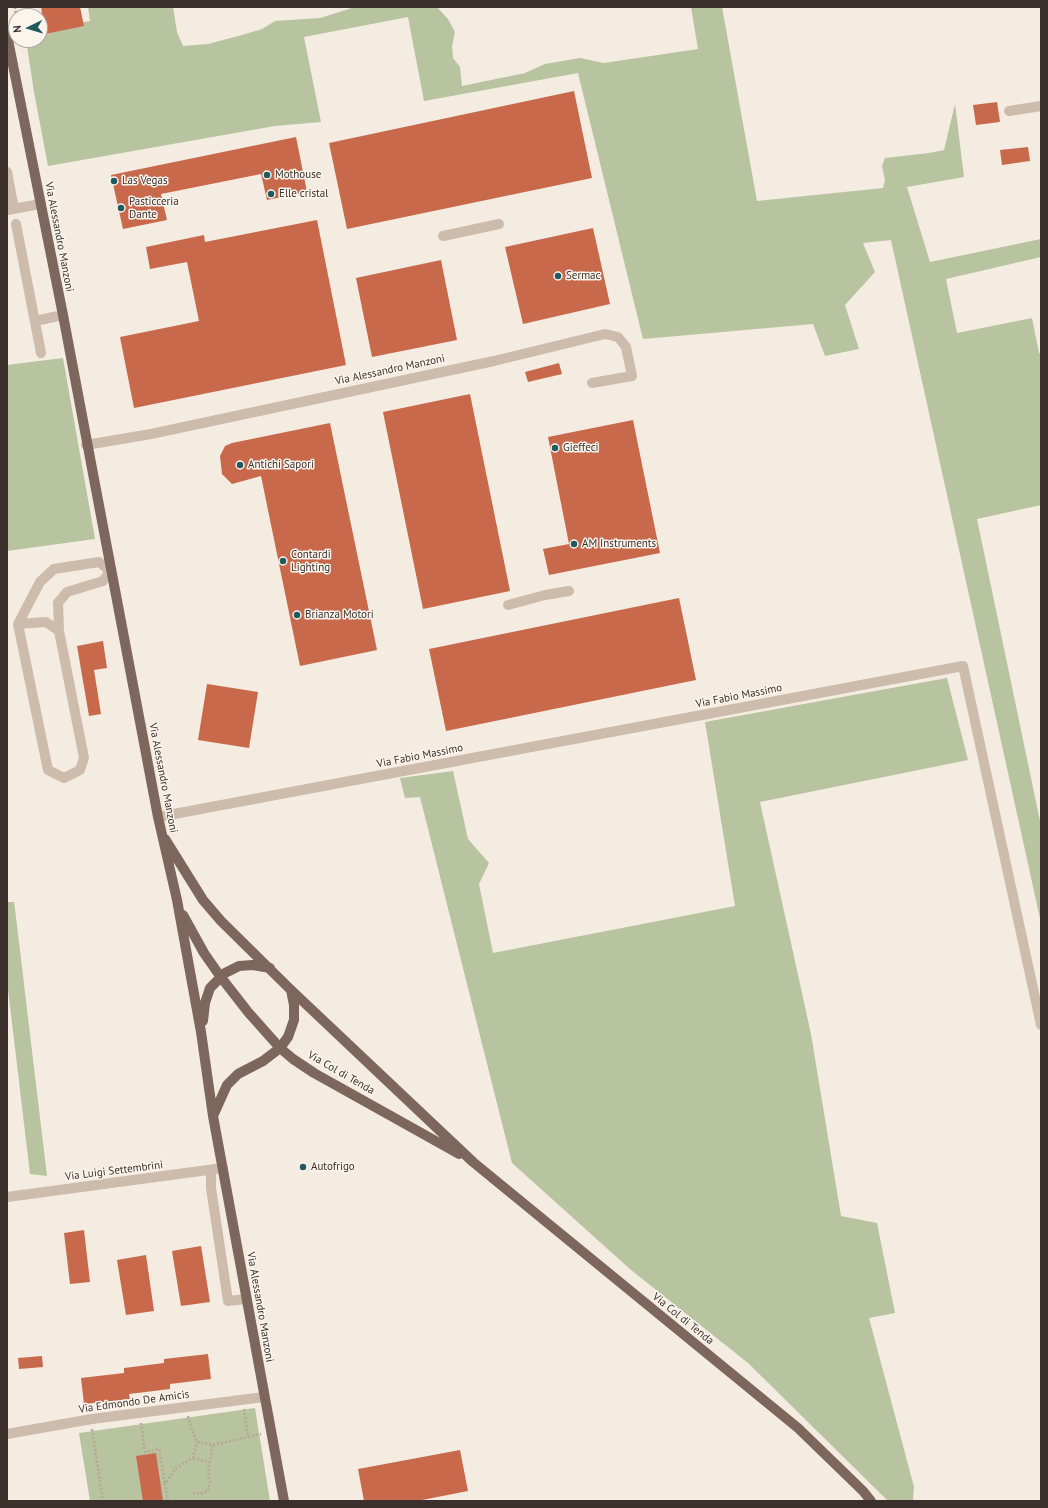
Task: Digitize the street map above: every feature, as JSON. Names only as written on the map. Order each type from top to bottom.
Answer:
[{"type":"main road","name":"Via Alessandro Manzoni","points":[[7,35],[63,315],[86,445],[161,833],[177,900],[201,1032],[213,1116],[270,1433],[284,1501]]},
{"type":"main road","name":"Via Col di Tenda","points":[[161,833],[203,900],[221,921],[291,990],[473,1162],[798,1428],[863,1491],[871,1501]]},
{"type":"main road","name":"Via Col di Tenda","points":[[177,900],[192,932],[220,976],[248,1012],[280,1048],[314,1073],[473,1162]]},
{"type":"main road","points":[[201,1032],[204,1003],[210,988],[220,976],[225,972],[239,966],[254,965],[270,968]]},
{"type":"main road","points":[[213,1116],[227,1085],[238,1074],[262,1061],[280,1048],[288,1036],[294,1020],[294,1005],[291,990]]},
{"type":"street","points":[[1008,111],[1041,106]]},
{"type":"street","points":[[7,172],[10,209],[40,204]]},
{"type":"street","points":[[16,224],[41,353]]},
{"type":"street","points":[[443,236],[499,224]]},
{"type":"street","points":[[35,321],[63,315]]},
{"type":"street","name":"Via Alessandro Manzoni","points":[[86,445],[159,432],[486,362],[605,334],[618,337],[626,347],[632,376],[592,383]]},
{"type":"street","points":[[99,562],[110,571],[103,581],[67,592],[58,603],[58,631],[84,758],[80,770],[64,778],[48,770],[18,624],[40,582],[54,569],[99,562]]},
{"type":"street","points":[[508,606],[545,595],[569,591]]},
{"type":"street","points":[[18,624],[46,622],[58,631]]},
{"type":"street","name":"Via Fabio Massimo","points":[[158,817],[963,666],[1041,1025]]},
{"type":"street","name":"Via Luigi Settembrini","points":[[7,1197],[223,1168]]},
{"type":"street","points":[[211,1170],[211,1188],[228,1301],[246,1299]]},
{"type":"street","name":"Via Edmondo De Amicis","points":[[7,1434],[139,1412],[264,1397]]},
{"type":"path","points":[[243,1400],[248,1437]]},
{"type":"path","points":[[165,1484],[176,1468],[192,1458],[197,1442],[190,1427],[186,1406]]},
{"type":"path","points":[[139,1412],[145,1452],[160,1449],[168,1501]]},
{"type":"path","points":[[92,1419],[103,1501]]},
{"type":"path","points":[[197,1442],[213,1445],[270,1433]]},
{"type":"path","points":[[193,1493],[200,1494],[208,1491],[210,1482],[208,1472],[209,1462],[213,1445]]},
{"type":"path","points":[[192,1458],[209,1462]]},
{"type":"green space","points":[[88,7],[173,7],[177,32],[183,46],[208,44],[242,35],[262,29],[275,21],[320,18],[355,7],[437,7],[448,19],[455,32],[452,46],[453,58],[460,67],[462,86],[525,73],[545,64],[580,58],[604,63],[698,49],[691,7],[722,7],[757,201],[883,188],[885,180],[882,166],[885,158],[944,150],[955,104],[964,177],[907,187],[930,262],[1041,239],[1041,257],[946,279],[957,333],[1032,318],[1039,353],[1041,353],[1041,505],[977,519],[1041,826],[1041,923],[891,240],[863,243],[875,272],[845,305],[859,349],[825,356],[813,324],[643,339],[578,73],[424,101],[408,17],[304,37],[321,122],[275,126],[48,166],[27,48],[48,48],[48,29],[90,21]]},
{"type":"green space","points":[[63,358],[95,539],[7,551],[7,365]]},
{"type":"green space","points":[[947,678],[968,760],[760,802],[811,1034],[841,1216],[877,1223],[895,1313],[869,1318],[914,1487],[913,1501],[888,1501],[748,1363],[631,1270],[512,1163],[420,797],[405,798],[400,778],[453,771],[468,839],[489,863],[479,884],[493,953],[735,906],[705,722]]},
{"type":"green space","points":[[7,902],[14,902],[47,1176],[30,1174],[7,981]]},
{"type":"green space","points":[[255,1408],[270,1501],[90,1501],[79,1433]]},
{"type":"building","points":[[80,7],[84,26],[48,33],[48,8],[41,8]]},
{"type":"building","points":[[574,91],[592,178],[347,229],[329,143]]},
{"type":"building","points":[[997,102],[1000,122],[976,125],[973,105]]},
{"type":"building","points":[[296,137],[307,192],[267,200],[261,174],[161,194],[167,220],[123,229],[111,175]]},
{"type":"building","points":[[1028,147],[1030,161],[1002,165],[1000,150]]},
{"type":"building","points":[[317,220],[346,365],[134,408],[120,337],[199,321],[187,262],[150,269],[146,247],[204,235],[205,242]]},
{"type":"building","name":"Sermac","points":[[593,228],[610,304],[523,324],[505,247]]},
{"type":"building","points":[[441,260],[457,340],[372,357],[356,278]]},
{"type":"building","points":[[559,363],[562,374],[528,382],[525,372]]},
{"type":"building","points":[[470,394],[510,591],[423,609],[383,412]]},
{"type":"building","points":[[633,420],[660,553],[549,575],[543,549],[569,544],[548,437]]},
{"type":"building","points":[[330,423],[377,650],[300,666],[261,476],[232,484],[222,474],[220,456],[225,446],[232,443]]},
{"type":"building","points":[[679,598],[696,680],[446,731],[429,649]]},
{"type":"building","points":[[103,641],[107,668],[94,670],[101,714],[89,716],[77,646]]},
{"type":"building","points":[[207,684],[258,692],[249,748],[198,740]]},
{"type":"building","points":[[84,1230],[90,1282],[70,1284],[64,1233]]},
{"type":"building","points":[[201,1246],[210,1302],[181,1306],[172,1251]]},
{"type":"building","points":[[146,1255],[154,1311],[126,1315],[117,1260]]},
{"type":"building","points":[[208,1354],[211,1379],[170,1384],[170,1389],[129,1394],[130,1399],[84,1404],[81,1378],[124,1373],[124,1368],[164,1363],[164,1359]]},
{"type":"building","points":[[42,1356],[43,1367],[19,1369],[18,1358]]},
{"type":"building","points":[[460,1450],[468,1491],[417,1501],[364,1501],[358,1469]]},
{"type":"building","points":[[156,1453],[163,1501],[143,1501],[136,1456]]},
{"type":"place","name":"Mothouse","points":[[267,175]]},
{"type":"place","name":"Las Vegas","points":[[114,181]]},
{"type":"place","name":"Elle cristal","points":[[271,194]]},
{"type":"place","name":"Pasticceria Dante","points":[[121,208]]},
{"type":"place","name":"Sermac","points":[[558,276]]},
{"type":"place","name":"Gieffeci","points":[[555,448]]},
{"type":"place","name":"Antichi Sapori","points":[[240,465]]},
{"type":"place","name":"AM Instruments","points":[[574,544]]},
{"type":"place","name":"Contardi Lighting","points":[[283,561]]},
{"type":"place","name":"Brianza Motori","points":[[297,615]]},
{"type":"place","name":"Autofrigo","points":[[303,1167]]}]
